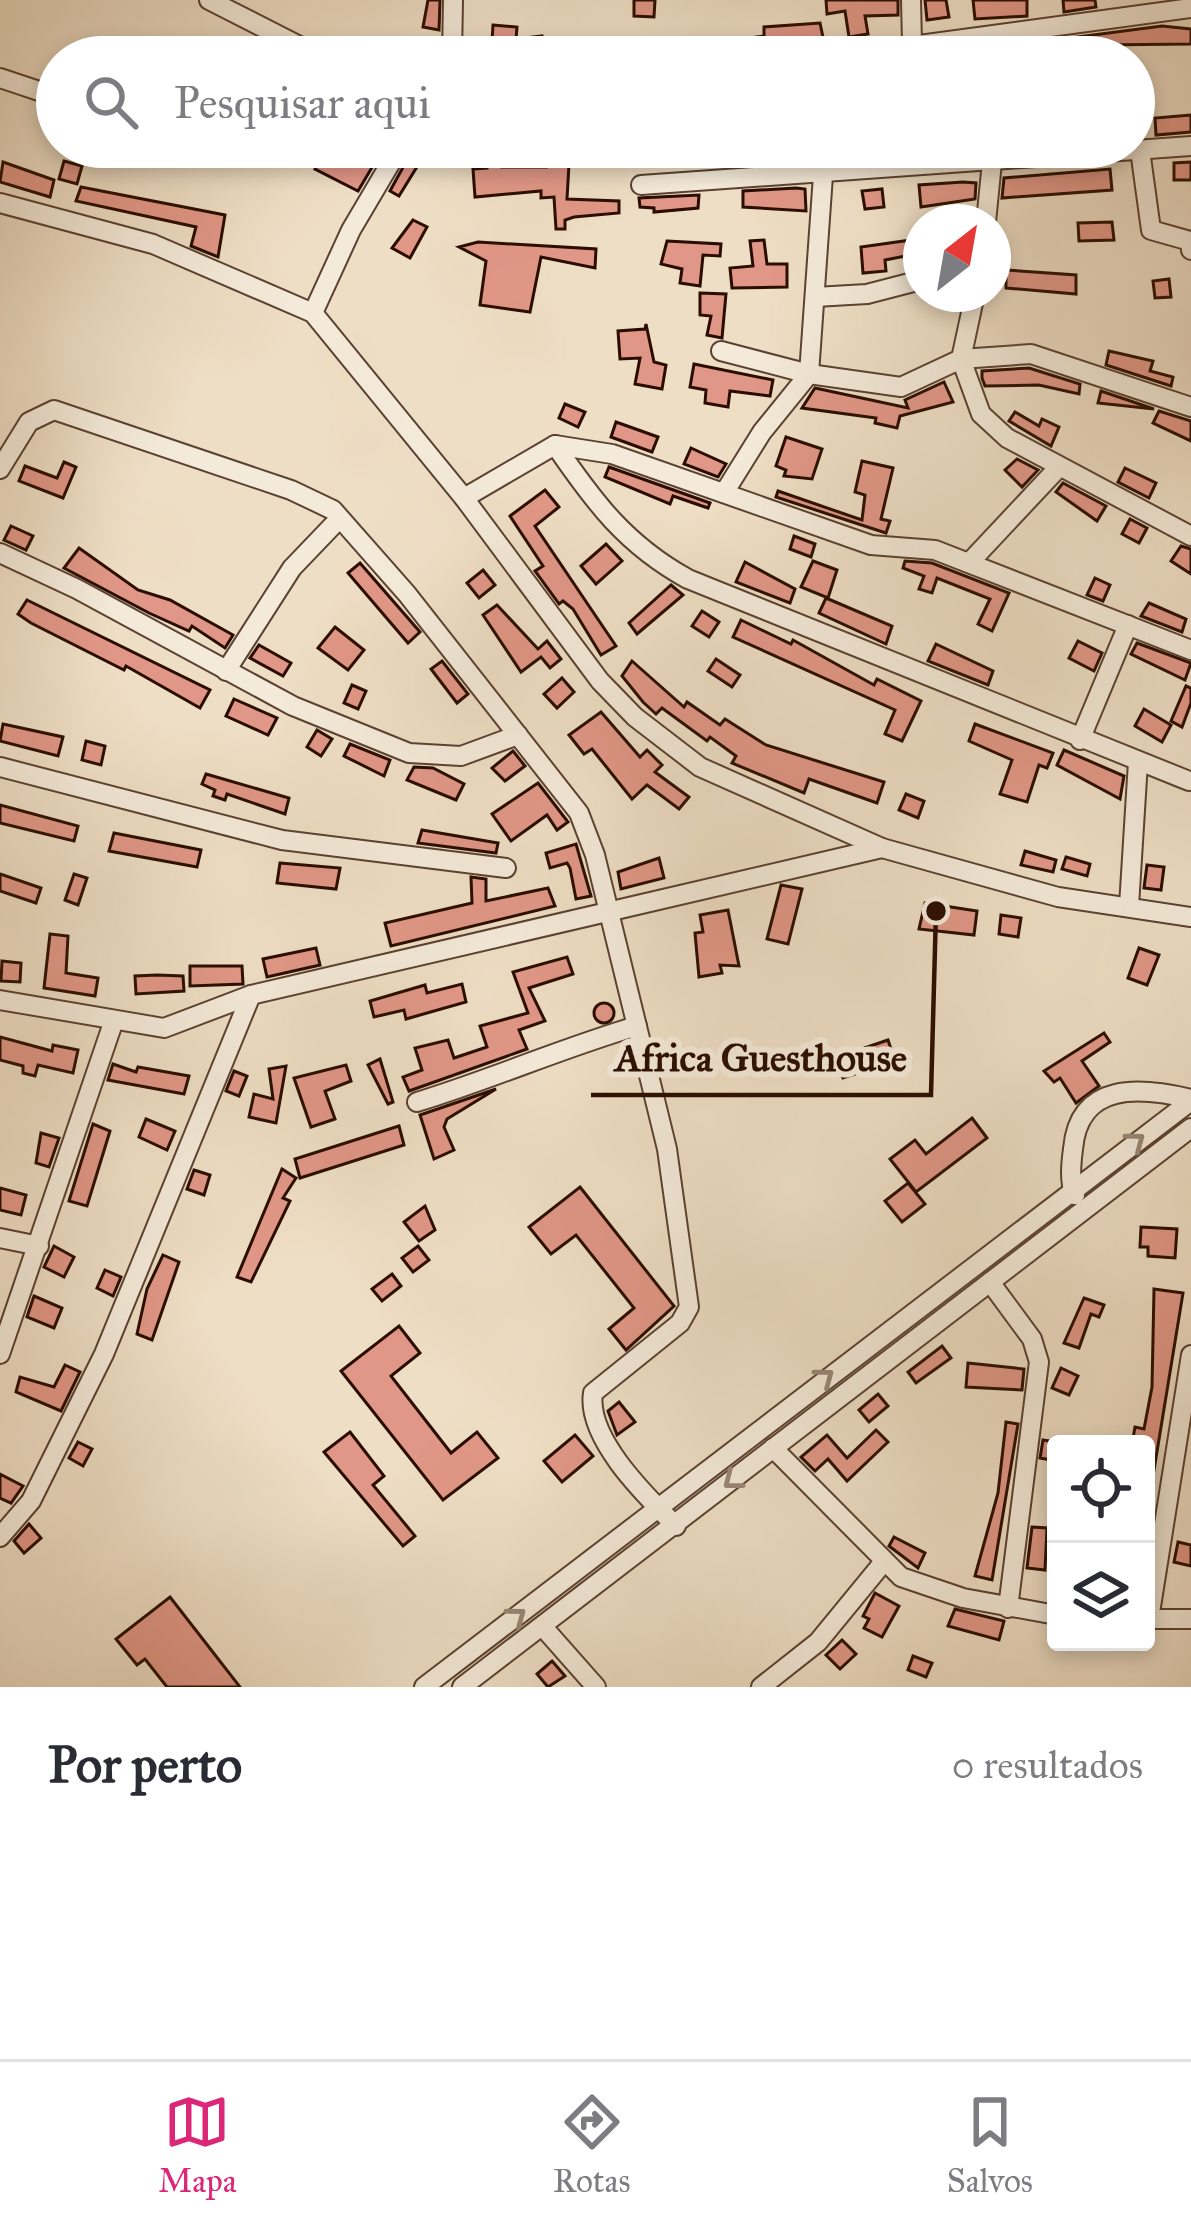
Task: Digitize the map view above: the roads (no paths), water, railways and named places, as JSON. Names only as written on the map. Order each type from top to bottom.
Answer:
[{"type":"street","points":[[209,0],[280,36]]},
{"type":"street","points":[[452,36],[453,0]]},
{"type":"street","points":[[911,0],[911,36]]},
{"type":"street","points":[[962,36],[1180,6]]},
{"type":"street","points":[[0,78],[36,90]]},
{"type":"street","points":[[1155,149],[1191,146]]},
{"type":"street","points":[[313,313],[351,230],[388,168]]},
{"type":"street","points":[[724,493],[762,432],[809,374],[825,168]]},
{"type":"street","points":[[641,185],[895,168]]},
{"type":"street","points":[[988,204],[991,168]]},
{"type":"street","points":[[1142,168],[1151,230],[1190,241],[1191,250]]},
{"type":"street","points":[[0,202],[153,244],[313,313],[464,498],[569,642],[635,717],[700,767],[882,848],[1058,897],[1191,917]]},
{"type":"street","points":[[815,297],[867,294],[903,285]]},
{"type":"street","points":[[971,312],[961,359],[981,414],[1007,438],[1191,536]]},
{"type":"street","points":[[722,351],[809,374],[901,387],[961,359],[1031,354],[1191,407]]},
{"type":"street","points":[[0,469],[29,422],[58,411],[317,500],[407,594],[579,813],[610,915],[667,1149],[689,1306],[680,1323],[618,1370],[591,1399],[598,1426],[676,1526]]},
{"type":"street","points":[[464,498],[555,445],[612,454],[871,545],[909,545],[969,563],[1191,650]]},
{"type":"street","points":[[555,445],[606,520],[652,559],[757,610],[1189,781]]},
{"type":"street","points":[[969,563],[1059,466]]},
{"type":"street","points":[[226,671],[292,568],[338,520]]},
{"type":"street","points":[[0,553],[77,589],[226,671],[409,753],[461,756],[518,735]]},
{"type":"street","points":[[1080,740],[1127,625]]},
{"type":"street","points":[[1129,906],[1138,762]]},
{"type":"street","points":[[0,767],[282,840],[506,868]]},
{"type":"street","points":[[0,1000],[113,1023],[164,1028],[251,995],[882,848]]},
{"type":"street","points":[[0,1537],[31,1502],[104,1354],[251,995]]},
{"type":"street","points":[[0,1354],[113,1023]]},
{"type":"street","points":[[418,1102],[495,1078],[557,1049],[638,1026]]},
{"type":"street","points":[[1084,1209],[1071,1190],[1078,1126],[1100,1099],[1121,1089],[1191,1100]]},
{"type":"street","points":[[424,1687],[1191,1100]]},
{"type":"street","points":[[462,1687],[1191,1128]]},
{"type":"street","points":[[0,1238],[39,1246]]},
{"type":"street","points":[[996,1250],[1009,1268]]},
{"type":"street","points":[[990,1282],[1032,1339],[1039,1362],[1008,1608]]},
{"type":"street","points":[[1155,1576],[1191,1355]]},
{"type":"street","points":[[773,1448],[882,1564],[901,1577],[1047,1614]]},
{"type":"street","points":[[761,1687],[818,1642],[882,1564]]},
{"type":"street","points":[[1155,1619],[1191,1619]]},
{"type":"street","points":[[543,1627],[596,1687]]},
{"type":"place","name":"Africa Guesthouse","points":[[936,911]]}]
